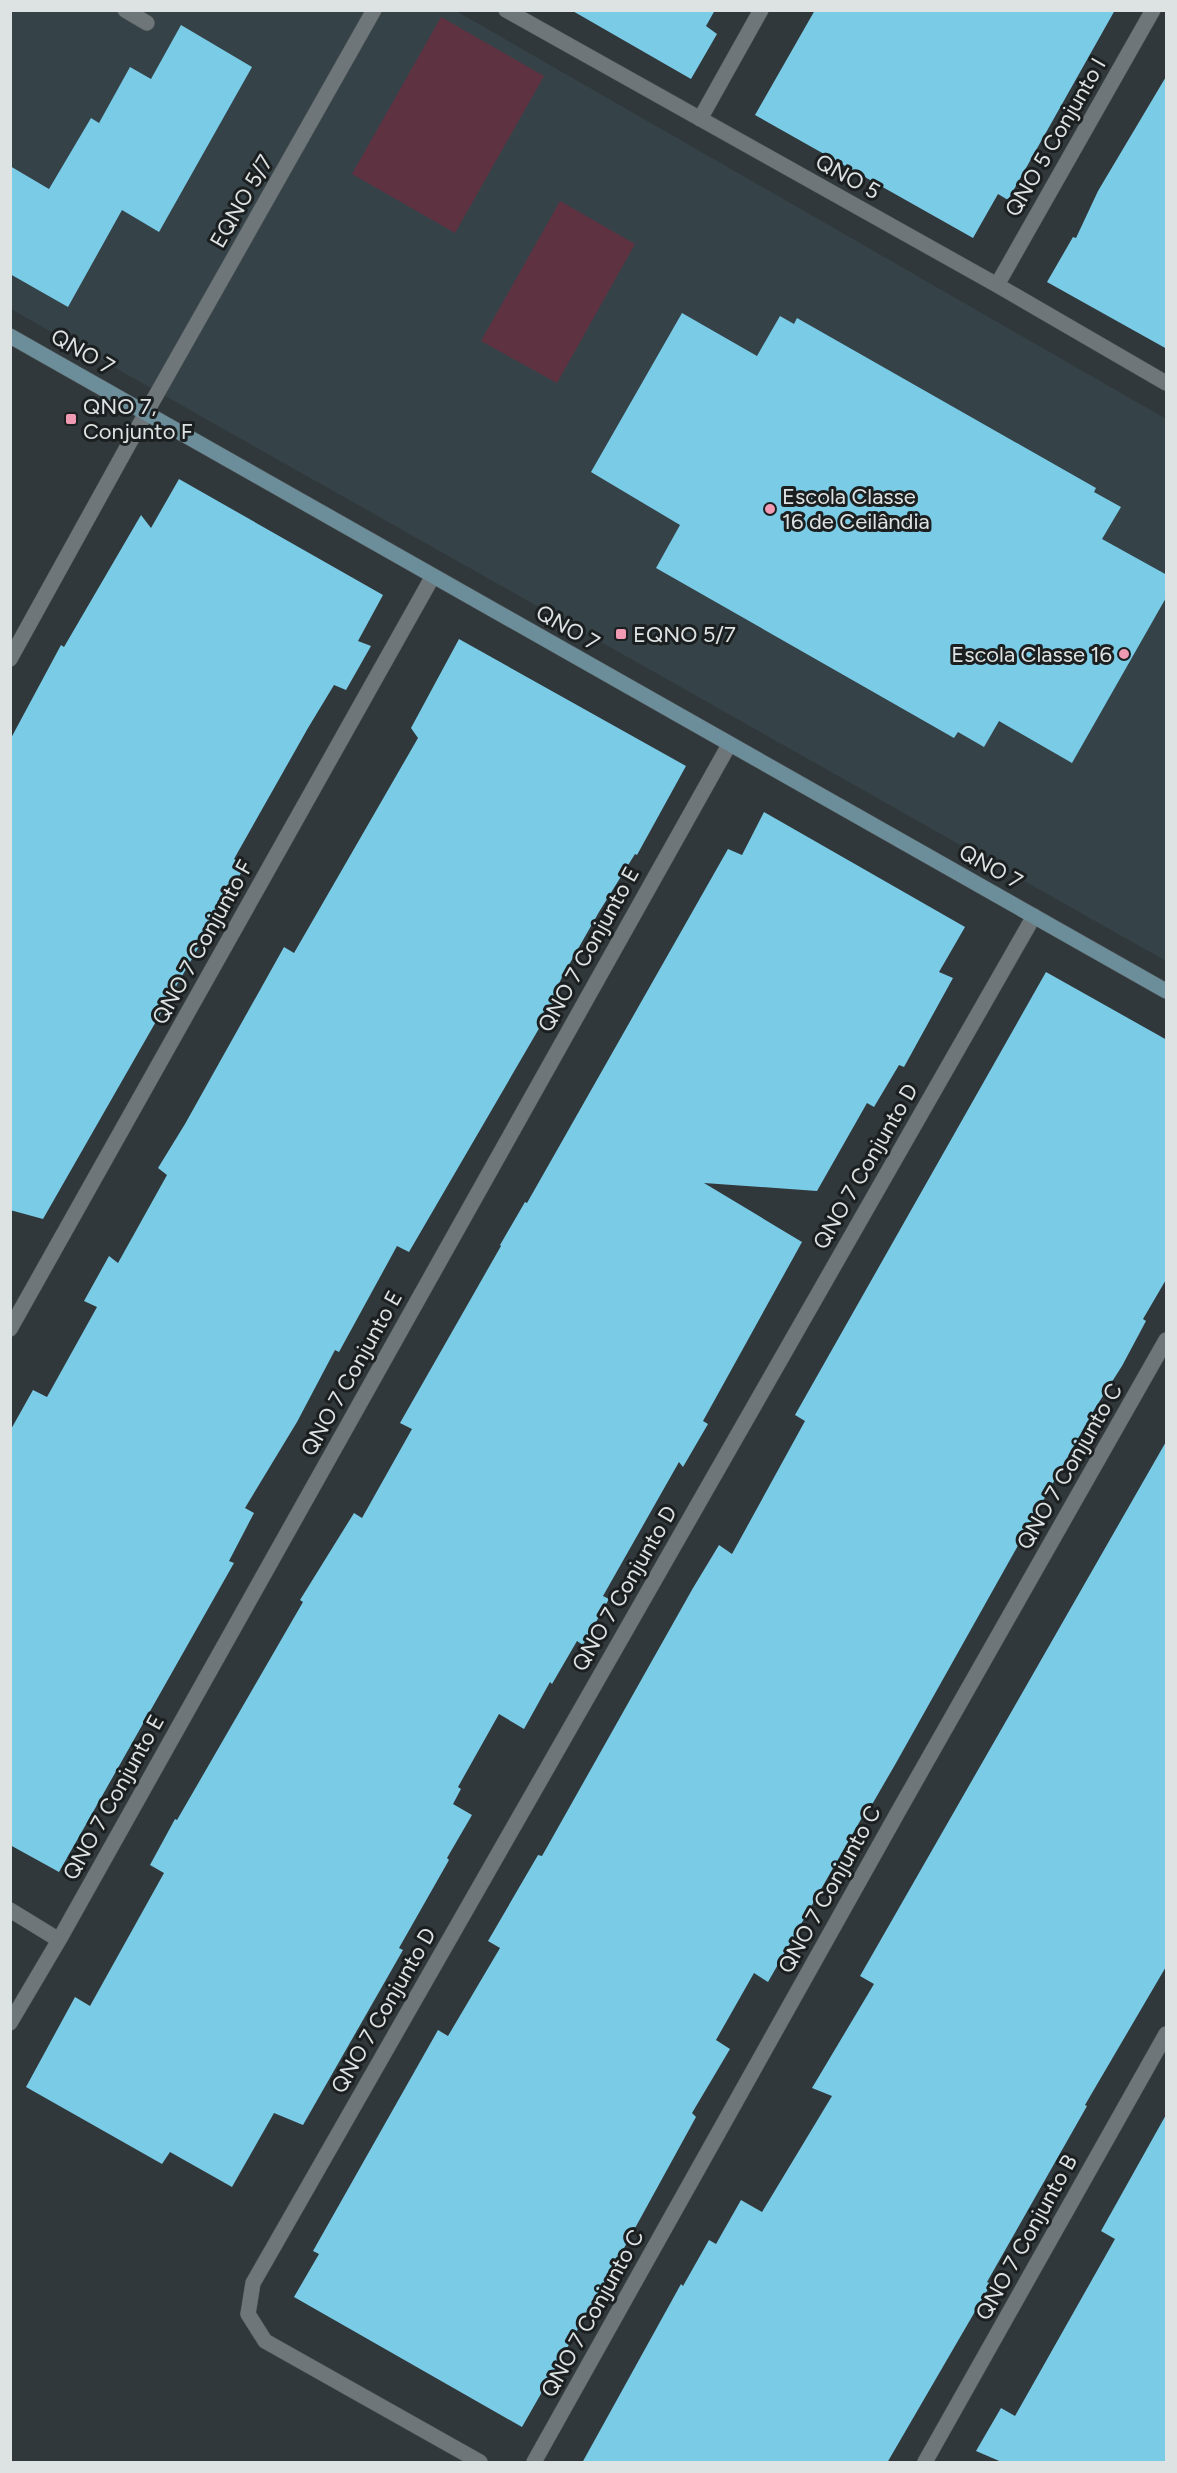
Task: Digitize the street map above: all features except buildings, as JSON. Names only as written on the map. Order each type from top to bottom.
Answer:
[{"type":"main road","name":"QNO 7","points":[[10,336],[1167,991]]},
{"type":"street","points":[[125,10],[147,23]]},
{"type":"street","name":"EQNO 5/7","points":[[10,659],[374,10]]},
{"type":"street","name":"QNO 5","points":[[506,10],[997,285],[1167,383]]},
{"type":"street","points":[[700,119],[761,10]]},
{"type":"street","name":"QNO 5 Conjunto I","points":[[997,285],[1153,10]]},
{"type":"street","name":"QNO 7 Conjunto F","points":[[10,1329],[433,576]]},
{"type":"street","name":"QNO 7 Conjunto E","points":[[10,2023],[59,1940],[729,745]]},
{"type":"street","name":"QNO 7 Conjunto D","points":[[480,2463],[265,2341],[248,2314],[253,2283],[1034,916]]},
{"type":"street","name":"QNO 7 Conjunto C","points":[[534,2463],[898,1812],[1167,1340]]},
{"type":"street","points":[[10,1910],[59,1940]]},
{"type":"street","name":"QNO 7 Conjunto B","points":[[925,2463],[1167,2034]]},
{"type":"shaded area","name":"EQNO 5/7","points":[[11,11],[456,11],[1166,419],[1166,961],[11,309]]},
{"type":"shaded area","points":[[441,17],[544,76],[455,233],[352,174]]},
{"type":"shaded area","points":[[560,201],[635,244],[557,383],[481,341]]},
{"type":"place","name":"QNO 7, Conjunto F","points":[[71,419]]},
{"type":"place","name":"Escola Classe 16 de Ceilândia","points":[[770,509]]},
{"type":"place","name":"EQNO 5/7","points":[[621,634]]},
{"type":"place","name":"Escola Classe 16","points":[[1124,654]]}]
